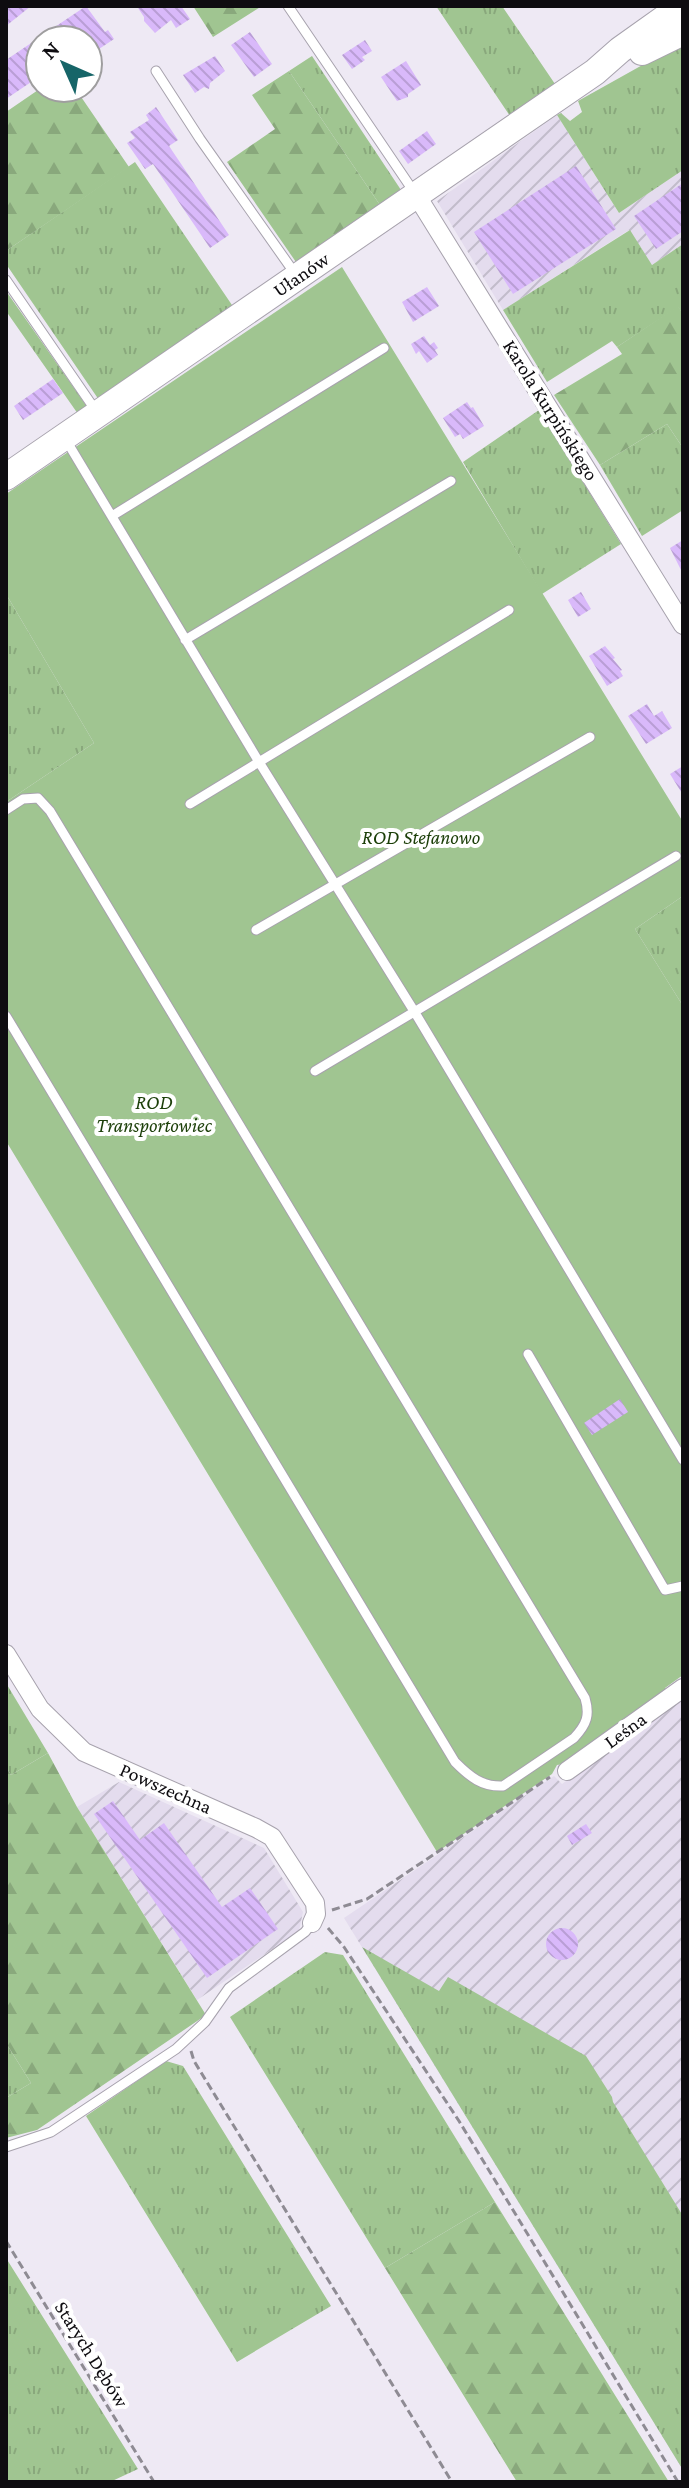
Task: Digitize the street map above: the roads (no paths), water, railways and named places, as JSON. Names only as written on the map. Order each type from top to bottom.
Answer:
[{"type":"street","name":"Ułanów","points":[[6,477],[595,72],[618,66],[681,17]]},
{"type":"street","name":"Karola Kurpińskiego","points":[[417,196],[683,625]]},
{"type":"street","name":"Powszechna","points":[[6,1654],[40,1709],[84,1752],[272,1837],[315,1903],[314,1918]]},
{"type":"street","name":"Leśna","points":[[567,1771],[683,1688]]},
{"type":"lane","points":[[288,6],[417,196]]},
{"type":"lane","points":[[156,71],[298,278]]},
{"type":"lane","points":[[6,280],[98,414]]},
{"type":"lane","points":[[112,516],[384,348]]},
{"type":"lane","points":[[64,438],[259,762],[414,1011],[683,1460]]},
{"type":"lane","points":[[185,640],[451,481]]},
{"type":"lane","points":[[190,804],[509,610]]},
{"type":"lane","points":[[256,930],[590,737]]},
{"type":"lane","points":[[6,810],[23,799],[38,798],[50,811],[585,1698],[589,1716],[574,1738],[503,1786],[490,1787],[478,1782],[455,1762],[6,1016]]},
{"type":"lane","points":[[315,1071],[676,856]]},
{"type":"lane","points":[[528,1354],[665,1590],[683,1586]]},
{"type":"lane","points":[[6,2147],[51,2132],[188,2038],[205,2022],[229,1988],[305,1932],[314,1918]]},
{"type":"park label","name":"ROD Stefanowo","points":[[421,837]]},
{"type":"park label","name":"ROD Transportowiec","points":[[154,1114]]}]
